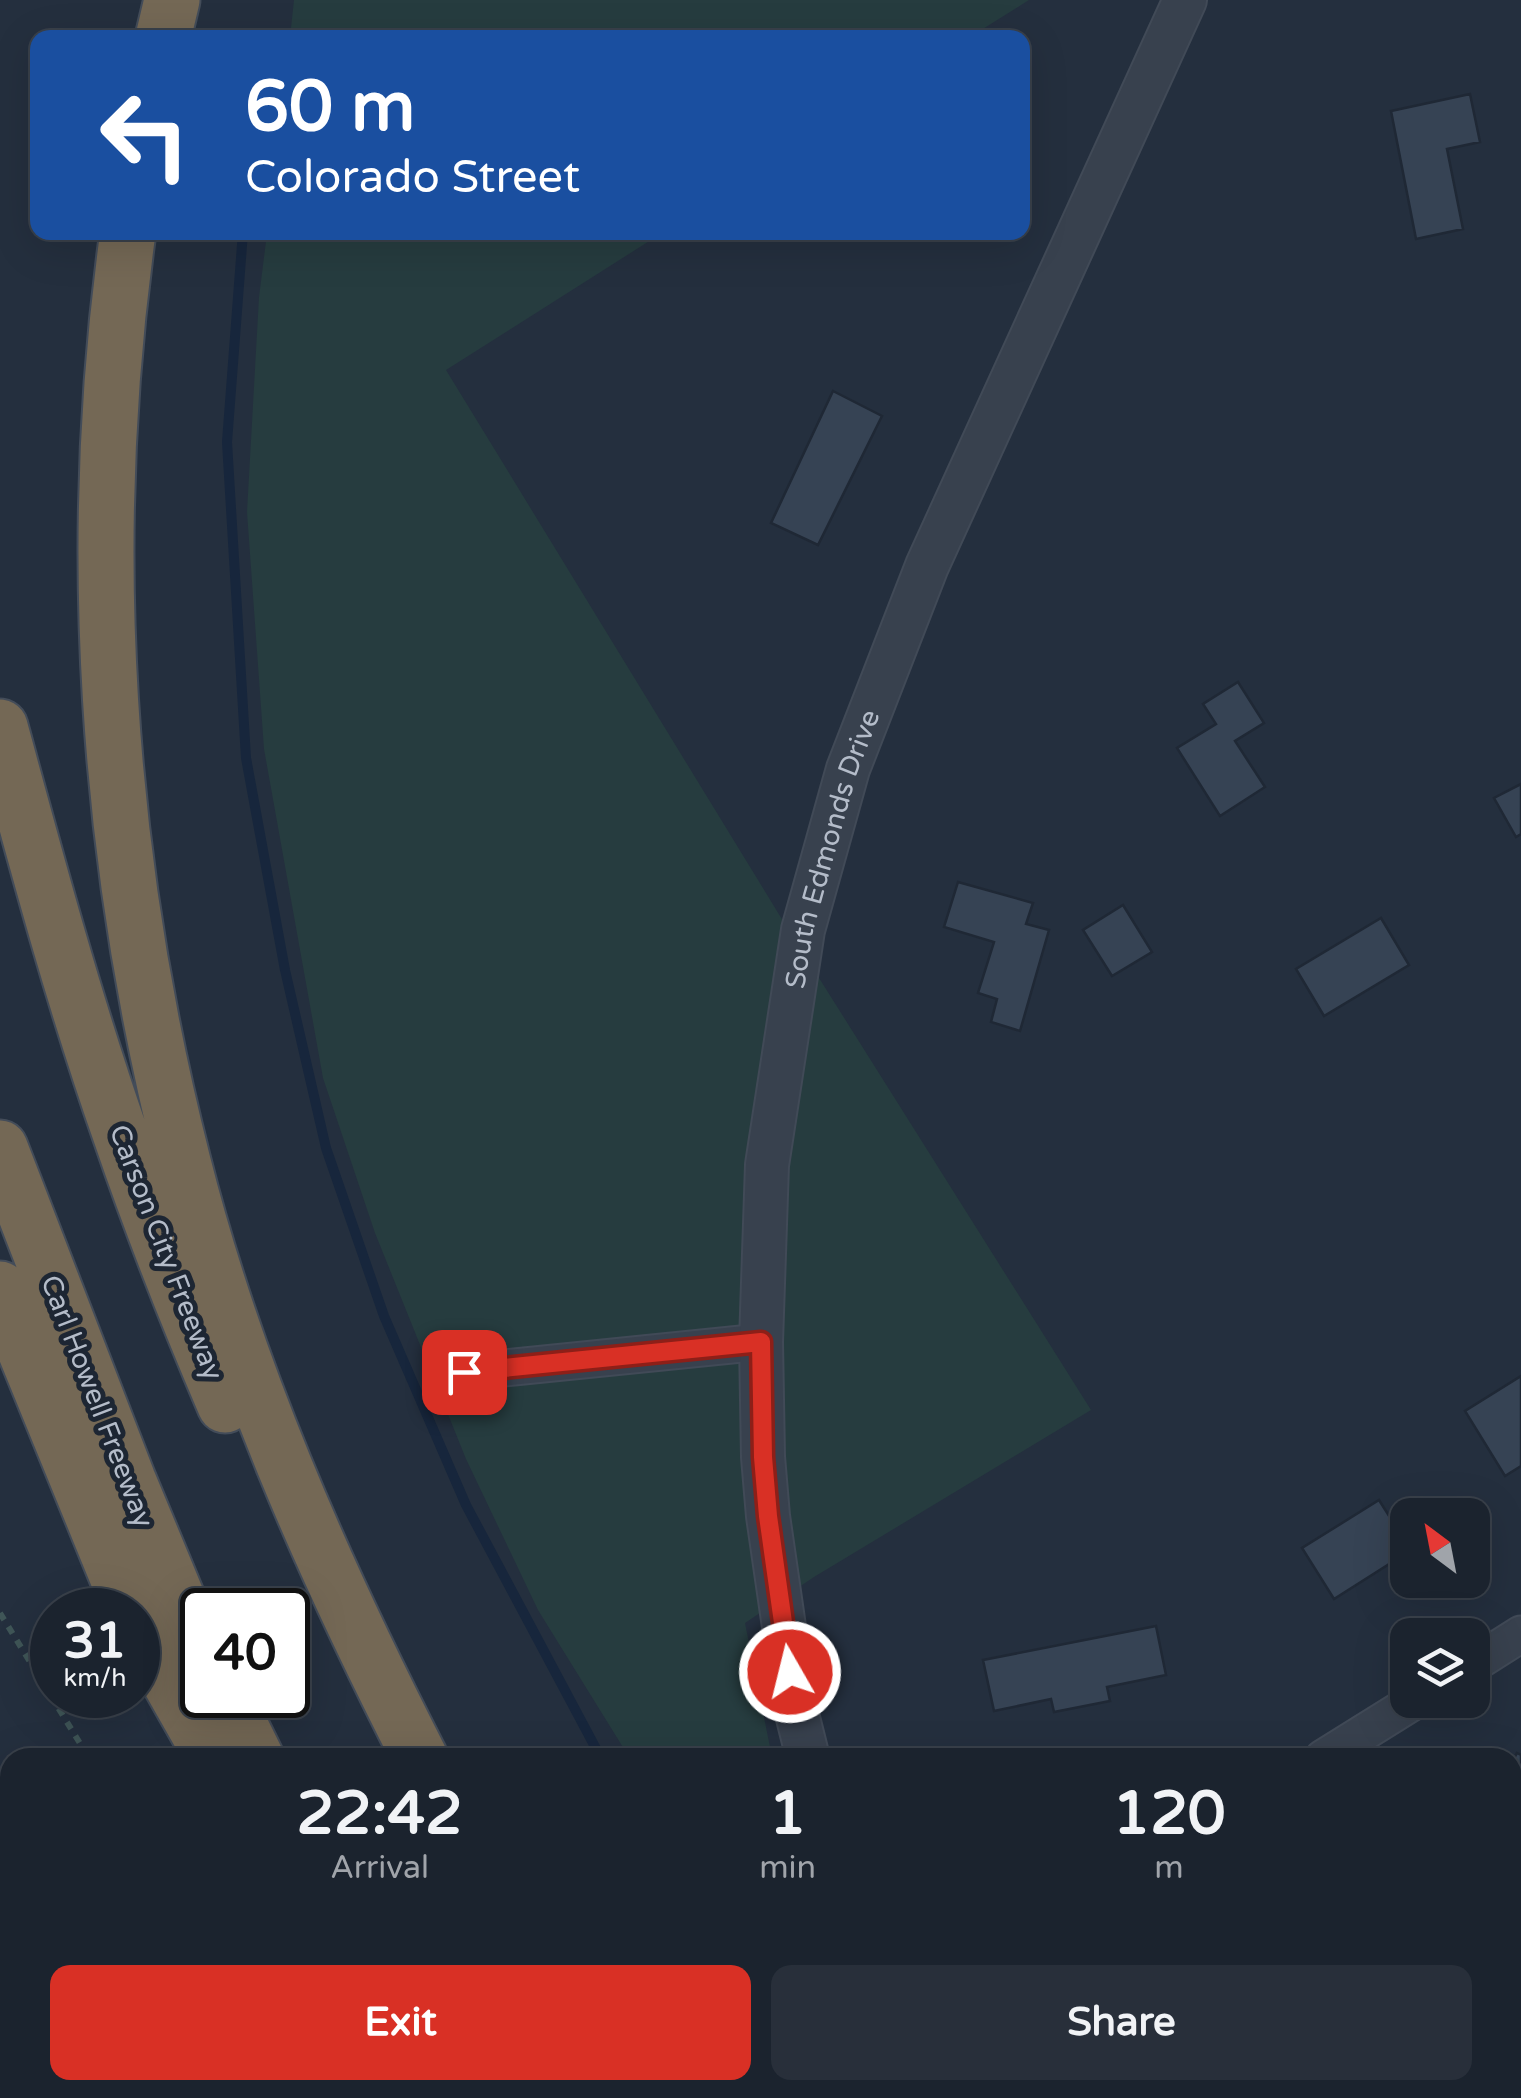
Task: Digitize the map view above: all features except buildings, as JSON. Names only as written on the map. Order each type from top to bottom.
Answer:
[{"type":"highway","points":[[165,30],[172,0]]},
{"type":"highway","points":[[127,240],[110,422],[106,582],[115,755],[146,992],[183,1164],[244,1360],[338,1591],[415,1748]]},
{"type":"highway","name":"Carson City Freeway","points":[[0,727],[50,911],[120,1134],[182,1301],[306,1592],[382,1748]]},
{"type":"highway","name":"Carl Howell Freeway","points":[[0,1148],[180,1606]]},
{"type":"highway","points":[[0,1289],[122,1588]]},
{"type":"highway","points":[[160,1665],[207,1748]]},
{"type":"highway","points":[[236,1718],[251,1748]]},
{"type":"street","name":"South Edmonds Drive","points":[[806,1748],[796,1710],[768,1516],[761,1342],[768,1164],[803,930],[848,768],[927,566],[1186,0]]},
{"type":"street","points":[[464,1372],[761,1342]]},
{"type":"street","points":[[1490,1653],[1521,1634]]},
{"type":"street","points":[[1339,1748],[1390,1716]]},
{"type":"path","points":[[0,1613],[83,1748]]},
{"type":"green space","points":[[294,0],[1029,0],[981,30],[291,30]]},
{"type":"green space","points":[[266,240],[651,240],[446,370],[780,916],[1091,1410],[814,1577],[745,1623],[770,1748],[623,1748],[538,1610],[466,1459],[375,1233],[323,1078],[264,749],[247,512],[259,297]]},
{"type":"waterway","points":[[242,240],[227,442],[246,758],[285,970],[326,1148],[384,1316],[466,1505],[596,1748]]},
{"type":"route","points":[[464,1372],[761,1342],[768,1516],[790,1672]]}]
